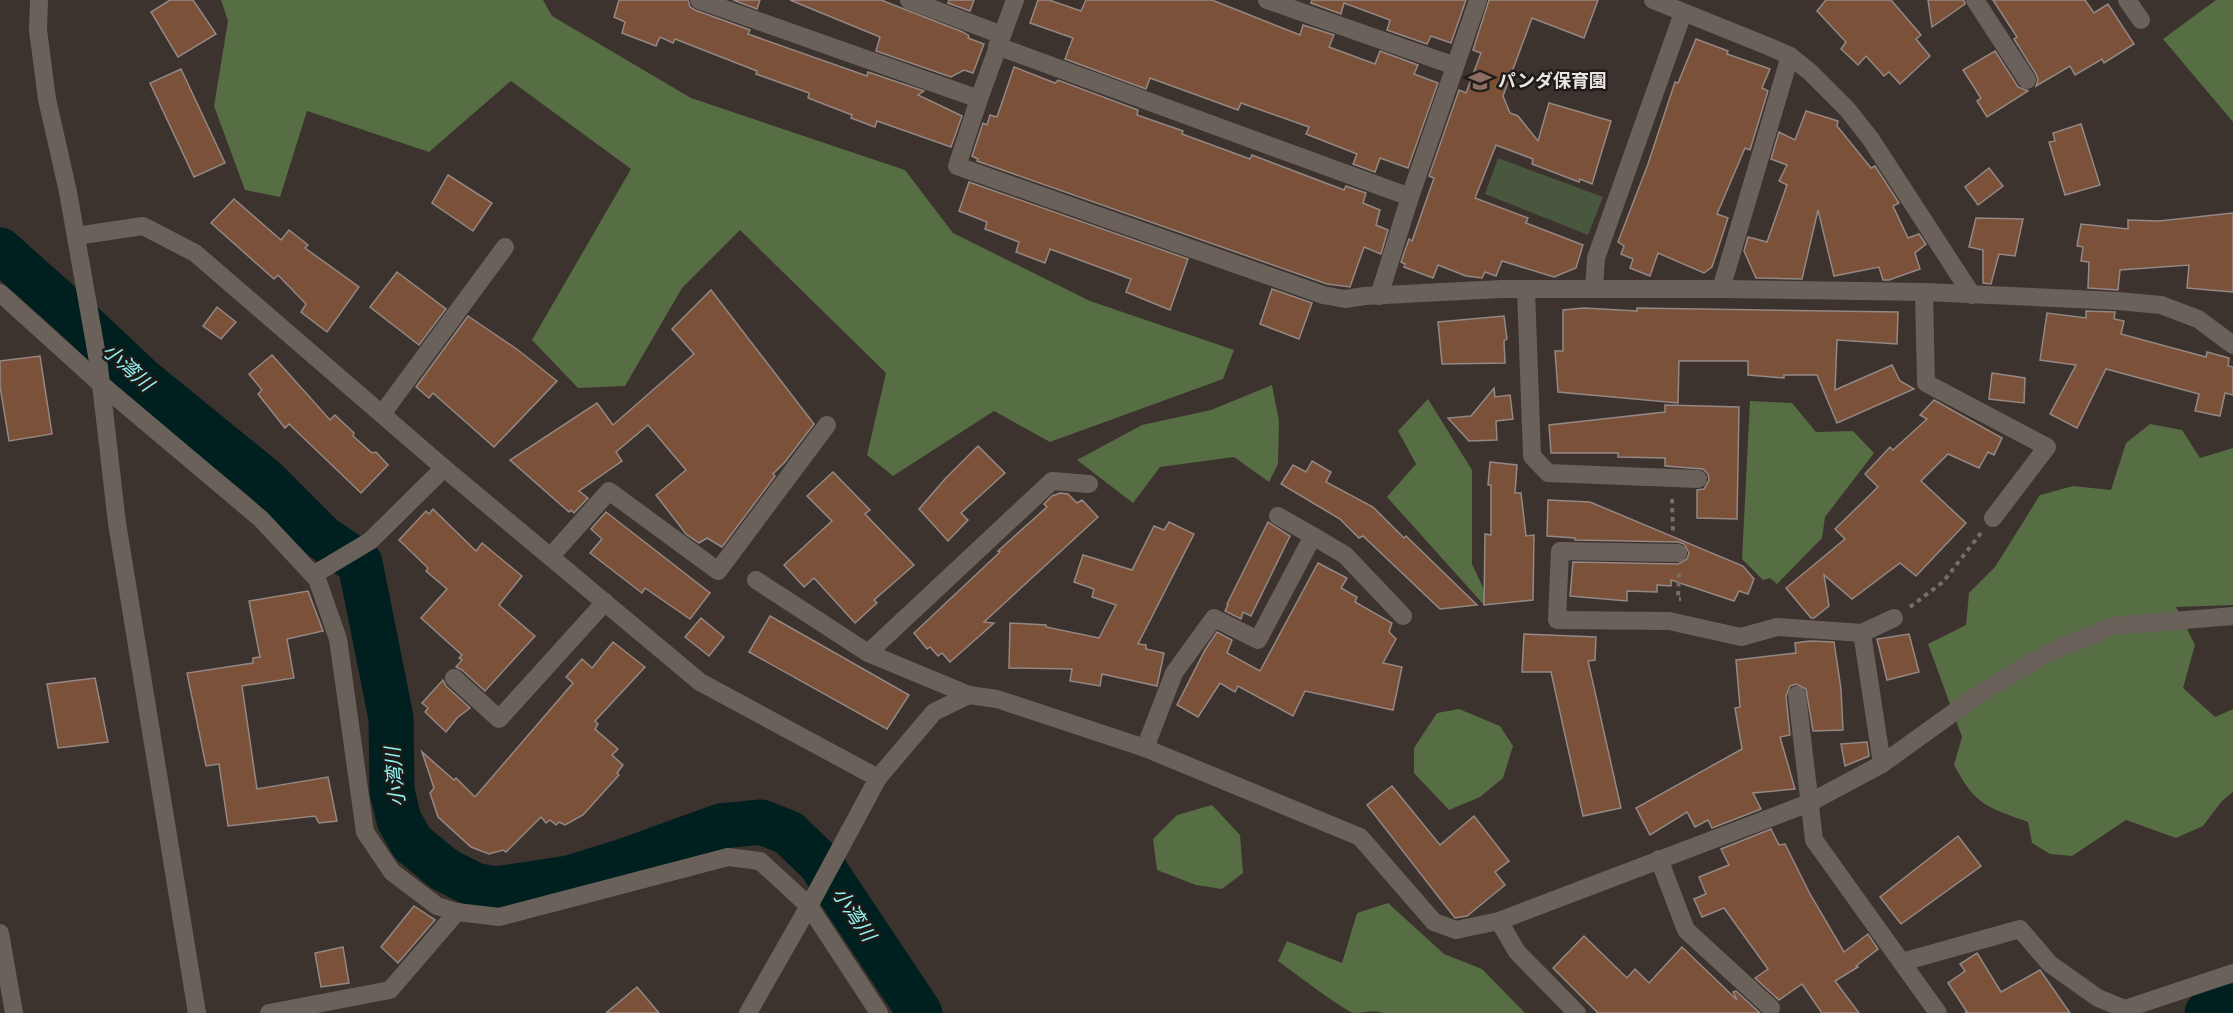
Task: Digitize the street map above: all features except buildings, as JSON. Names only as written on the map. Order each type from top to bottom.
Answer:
[{"type":"street","points":[[39,0],[38,30],[47,99],[76,236],[101,376],[117,523],[197,1013]]},
{"type":"street","points":[[699,0],[979,99]]},
{"type":"street","points":[[909,0],[1000,41],[1410,197]]},
{"type":"street","points":[[1015,0],[957,166],[1323,295],[1346,299],[1594,288],[1924,292],[2118,301],[2161,305],[2198,319],[2233,345]]},
{"type":"street","points":[[1266,0],[1455,66]]},
{"type":"street","points":[[1379,296],[1410,197],[1478,0]]},
{"type":"street","points":[[1653,0],[1790,57],[1810,72],[1848,109],[1870,138],[1972,295]]},
{"type":"street","points":[[1975,0],[2027,80]]},
{"type":"street","points":[[2127,0],[2141,20]]},
{"type":"street","points":[[1594,288],[1596,258],[1683,13]]},
{"type":"street","points":[[1721,289],[1790,57]]},
{"type":"street","points":[[76,236],[143,226],[195,254],[444,468],[700,682],[878,778]]},
{"type":"street","points":[[382,414],[505,247]]},
{"type":"street","points":[[1526,290],[1532,456],[1548,473],[1698,479]]},
{"type":"street","points":[[1924,292],[1926,383],[2047,447],[1993,518]]},
{"type":"street","points":[[0,293],[101,376],[261,519],[317,579],[338,639],[365,832],[392,872],[437,906],[457,912],[499,917],[728,857],[760,861],[811,903],[879,1013]]},
{"type":"street","points":[[551,556],[609,491],[718,571],[827,425]]},
{"type":"street","points":[[313,575],[370,541],[444,468]]},
{"type":"street","points":[[868,653],[1052,481],[1089,484]]},
{"type":"street","points":[[1278,516],[1345,555],[1403,616]]},
{"type":"street","points":[[1145,748],[1174,673],[1214,618],[1257,640],[1313,536]]},
{"type":"street","points":[[1678,553],[1560,551],[1557,620],[1669,621],[1741,637],[1777,627],[1862,633],[1894,618]]},
{"type":"street","points":[[756,580],[868,653],[969,695],[997,699],[1145,748],[1360,837],[1434,922],[1456,930],[1499,921],[1809,803],[1882,764],[1982,692],[2050,652],[2114,626],[2233,616]]},
{"type":"street","points":[[454,678],[499,719],[605,602]]},
{"type":"street","points":[[1862,633],[1882,764]]},
{"type":"street","points":[[748,1013],[811,903],[878,778],[934,712],[969,695]]},
{"type":"street","points":[[1797,695],[1814,840],[1938,1013]]},
{"type":"street","points":[[1659,859],[1686,930],[1771,1008]]},
{"type":"street","points":[[269,1013],[390,990],[457,912]]},
{"type":"street","points":[[1499,921],[1517,952],[1577,1013]]},
{"type":"street","points":[[1902,962],[2020,928],[2050,964],[2097,998],[2125,1009],[2233,973]]},
{"type":"street","points":[[0,933],[14,1013]]},
{"type":"path","points":[[1672,478],[1672,529],[1680,562],[1678,599],[1689,602]]},
{"type":"path","points":[[1894,618],[1943,582],[1993,518]]},
{"type":"green space","points":[[221,0],[543,0],[552,16],[691,98],[905,170],[953,233],[1090,301],[1234,350],[1223,379],[1050,442],[994,411],[893,476],[867,455],[886,373],[740,230],[682,288],[625,386],[578,388],[532,340],[631,169],[511,81],[429,152],[307,111],[280,197],[245,190],[214,106],[228,21]]},
{"type":"green space","points":[[2216,0],[2233,0],[2233,122],[2163,39]]},
{"type":"green space","points":[[1498,158],[1603,197],[1588,235],[1485,194]]},
{"type":"green space","points":[[1272,385],[1279,421],[1278,464],[1269,482],[1234,457],[1160,467],[1133,503],[1077,460],[1142,425],[1211,410]]},
{"type":"green space","points":[[1428,399],[1472,470],[1472,564],[1486,594],[1484,605],[1387,497],[1416,464],[1398,431]]},
{"type":"green space","points":[[1750,401],[1792,403],[1816,432],[1853,431],[1874,453],[1825,517],[1822,538],[1777,584],[1770,578],[1763,580],[1742,559]]},
{"type":"green space","points":[[2150,424],[2182,430],[2200,458],[2233,448],[2233,605],[2176,607],[2195,645],[2183,688],[2215,717],[2233,709],[2233,792],[2222,801],[2203,826],[2176,838],[2126,820],[2072,856],[2050,854],[2032,843],[2028,822],[1992,808],[1976,797],[1954,765],[1962,737],[1928,644],[1966,625],[1969,593],[1995,567],[2040,495],[2073,486],[2111,490],[2126,443]]},
{"type":"green space","points":[[1459,709],[1500,726],[1513,746],[1503,778],[1480,797],[1449,810],[1414,773],[1414,748],[1437,713]]},
{"type":"green space","points":[[1212,805],[1240,835],[1243,873],[1222,889],[1196,885],[1157,870],[1153,839],[1177,815]]},
{"type":"green space","points":[[1388,903],[1444,954],[1482,969],[1525,1013],[1383,1013],[1372,1011],[1354,1013],[1278,961],[1287,941],[1342,963],[1357,913]]},
{"type":"waterway","name":"小湾川","points":[[0,250],[142,380],[265,480],[323,538],[360,563],[391,718],[392,791],[399,820],[412,843],[445,870],[475,885],[495,889],[569,878],[721,826],[761,822],[789,833],[820,863],[920,1013]]},
{"type":"waterway","name":"小湾川","points":[[2207,1013],[2219,1007],[2233,1006]]},
{"type":"place","name":"パンダ保育園","points":[[1480,81]]}]
